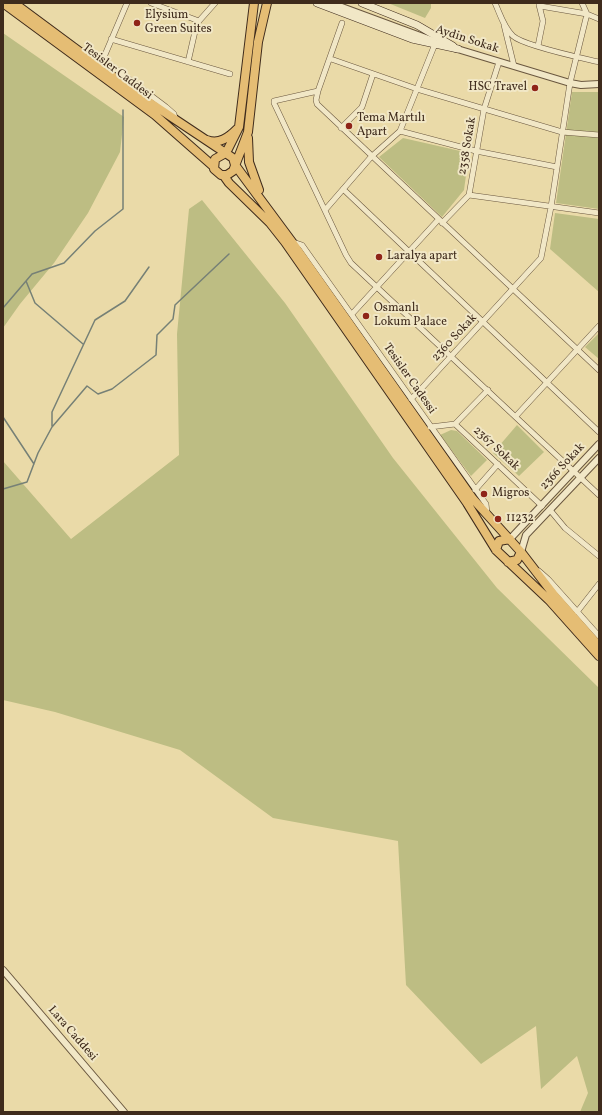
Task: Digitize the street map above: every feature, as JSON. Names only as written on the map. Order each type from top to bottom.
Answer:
[{"type":"main road","name":"Tesisler Caddesi","points":[[3,3],[155,115],[213,166]]},
{"type":"main road","points":[[14,3],[136,89],[174,119],[224,154],[230,156],[473,499],[487,516],[510,539],[554,595],[599,646]]},
{"type":"main road","points":[[254,3],[239,127],[233,142],[224,154],[217,156],[213,166],[216,172],[224,176],[229,184],[270,223],[285,242],[467,503],[496,550],[549,600],[599,656]]},
{"type":"main road","points":[[267,3],[258,42],[248,132],[248,159],[252,175],[274,217]]},
{"type":"main road","points":[[317,3],[412,39],[458,49]]},
{"type":"main road","points":[[362,3],[417,25],[458,49]]},
{"type":"main road","points":[[204,139],[212,142],[221,141],[231,136],[239,127]]},
{"type":"main road","points":[[224,176],[230,173],[235,165],[248,132]]},
{"type":"main road","points":[[496,550],[499,541],[510,539]]},
{"type":"main road","points":[[508,562],[517,560],[521,552]]},
{"type":"street","points":[[127,3],[104,57],[109,64],[136,89]]},
{"type":"street","points":[[151,3],[199,21]]},
{"type":"street","points":[[188,62],[199,21],[215,3]]},
{"type":"street","name":"Aydin Sokak","points":[[331,3],[458,49],[499,62],[570,83],[581,85],[599,84]]},
{"type":"street","points":[[341,3],[458,49]]},
{"type":"street","points":[[495,3],[503,21],[514,66]]},
{"type":"street","points":[[582,3],[587,14]]},
{"type":"street","points":[[538,46],[543,21],[539,5],[587,14],[599,19]]},
{"type":"street","name":"2360 Sokak","points":[[411,399],[542,258],[570,83],[587,14]]},
{"type":"street","points":[[503,21],[516,38],[576,57],[599,62]]},
{"type":"street","points":[[342,23],[331,59],[318,92],[316,100],[317,104],[599,370]]},
{"type":"street","points":[[111,39],[230,74]]},
{"type":"street","points":[[324,210],[371,156],[400,131],[435,44]]},
{"type":"street","points":[[331,59],[417,89],[562,132],[599,135]]},
{"type":"street","name":"2358 Sokak","points":[[469,195],[484,109],[499,62]]},
{"type":"street","points":[[341,128],[362,107],[373,74]]},
{"type":"street","points":[[318,92],[274,101],[274,103],[324,210],[351,263],[599,495]]},
{"type":"street","points":[[400,131],[476,151],[557,167]]},
{"type":"street","points":[[343,189],[407,252],[599,432]]},
{"type":"street","points":[[352,314],[407,252],[469,195],[599,213]]},
{"type":"street","name":"Tesisler Cadessi","points":[[292,242],[302,245],[352,314],[430,427],[486,504],[487,516]]},
{"type":"street","points":[[516,416],[599,326]]},
{"type":"street","points":[[455,424],[488,390]]},
{"type":"street","name":"2367 Sokak","points":[[430,427],[455,424],[542,506]]},
{"type":"street","name":"2366 Sokak","points":[[510,539],[599,444]]},
{"type":"street","name":"2366 Sokak","points":[[521,552],[526,535],[599,458]]},
{"type":"street","points":[[475,490],[498,464]]},
{"type":"street","points":[[550,510],[565,528],[599,556]]},
{"type":"street","points":[[530,564],[548,579],[599,636]]},
{"type":"street","points":[[576,612],[599,584]]},
{"type":"street","name":"Lara Caddesi","points":[[3,970],[124,1112]]},
{"type":"green space","points":[[388,3],[431,3],[431,8],[425,18]]},
{"type":"green space","points":[[3,33],[124,117],[120,152],[88,213],[54,263],[20,304],[3,328]]},
{"type":"green space","points":[[572,92],[599,92],[599,209],[556,203]]},
{"type":"green space","points":[[403,138],[469,153],[464,190],[442,217],[379,157]]},
{"type":"green space","points":[[202,200],[285,303],[393,458],[497,588],[599,688],[599,1112],[580,1112],[588,1093],[577,1056],[541,1089],[536,1026],[481,1064],[406,985],[398,841],[273,818],[180,750],[55,712],[3,700],[3,461],[71,539],[179,455],[177,334],[189,209]]},
{"type":"green space","points":[[555,213],[599,219],[599,292],[550,249]]},
{"type":"green space","points":[[599,333],[599,359],[585,347]]},
{"type":"green space","points":[[517,425],[544,452],[519,476],[493,453]]},
{"type":"green space","points":[[451,430],[457,431],[487,460],[471,476],[440,435]]},
{"type":"waterway","points":[[3,308],[32,274],[64,263],[95,231],[123,209],[123,110]]},
{"type":"waterway","points":[[3,489],[27,482],[38,453],[52,427],[87,386],[98,394],[112,389],[156,355],[157,335],[173,319],[175,305],[229,254]]},
{"type":"waterway","points":[[52,426],[52,412],[95,320],[125,301],[149,267]]},
{"type":"waterway","points":[[26,281],[35,303],[83,344]]},
{"type":"waterway","points":[[3,417],[34,464]]},
{"type":"place","name":"Elysium Green Suites","points":[[137,23]]},
{"type":"place","name":"HSC Travel","points":[[535,88]]},
{"type":"place","name":"Tema Martılı Apart","points":[[349,126]]},
{"type":"place","name":"Laralya apart","points":[[379,257]]},
{"type":"place","name":"Osmanlı Lokum Palace","points":[[366,316]]},
{"type":"place","name":"Migros","points":[[484,494]]},
{"type":"place","name":"11232","points":[[498,519]]}]
